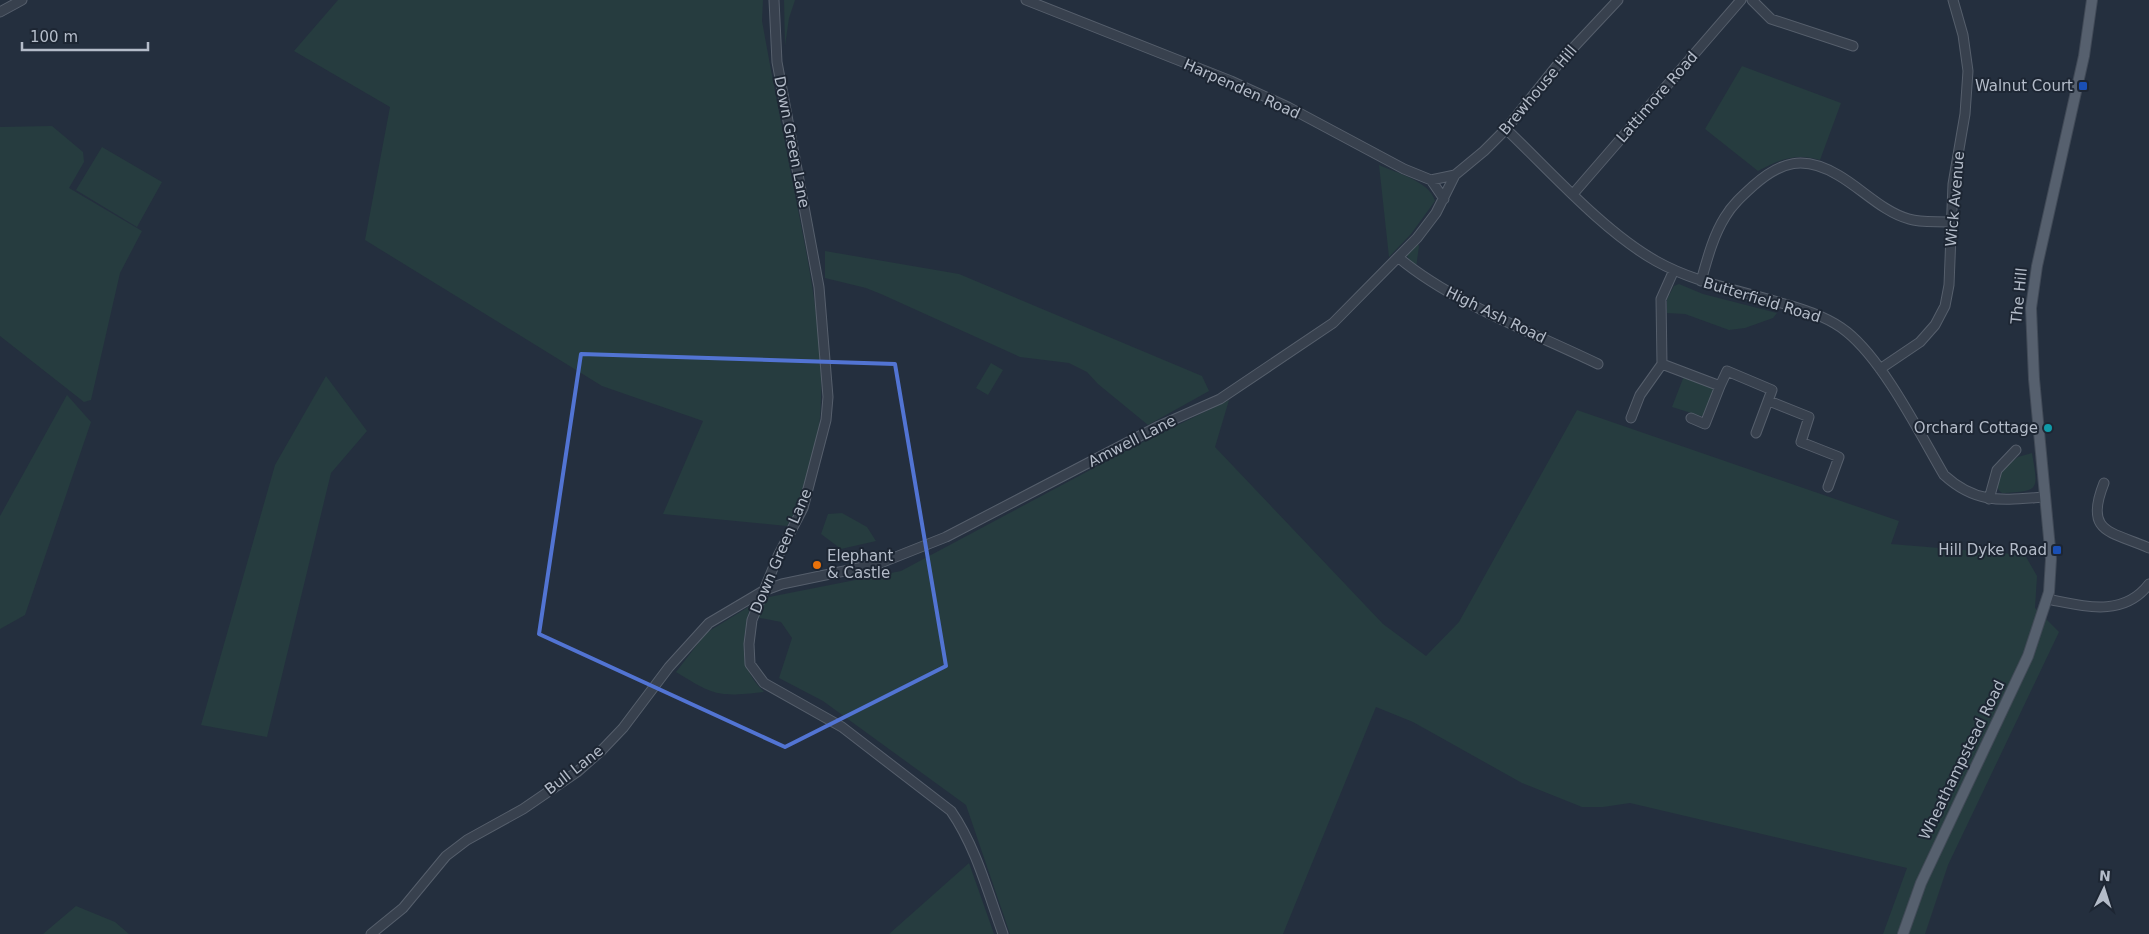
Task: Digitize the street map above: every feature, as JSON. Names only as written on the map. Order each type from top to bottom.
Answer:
[{"type":"main road","name":"The Hill","points":[[2047,599],[2051,570],[2031,336],[2032,295],[2084,56],[2092,0]]},
{"type":"main road","name":"Wheathampstead Road","points":[[1903,934],[1921,883],[1943,834],[2028,656],[2047,599]]},
{"type":"street","points":[[0,12],[22,0]]},
{"type":"street","name":"Down Green Lane","points":[[774,0],[777,62],[819,287],[828,397],[826,420],[803,508],[763,591],[752,620],[749,644],[750,664],[764,683],[849,732],[951,811],[960,825],[971,850],[1003,934]]},
{"type":"street","name":"Harpenden Road","points":[[1026,0],[1230,81],[1288,108],[1404,169],[1432,180]]},
{"type":"street","name":"Brewhouse Hill","points":[[1455,175],[1484,151],[1506,129],[1559,63],[1618,0]]},
{"type":"street","name":"Lattimore Road","points":[[1573,194],[1741,0]]},
{"type":"street","points":[[1752,0],[1772,19],[1853,46]]},
{"type":"street","name":"Wick Avenue","points":[[1880,369],[1920,342],[1935,326],[1945,306],[1949,285],[1953,184],[1965,114],[1968,71],[1963,35],[1954,1]]},
{"type":"street","name":"Butterfield Road","points":[[1506,129],[1603,222],[1648,257],[1701,281],[1783,303],[1831,321],[1846,331],[1866,350],[1880,369],[1944,475],[1958,487],[1974,496],[1989,499],[2045,497]]},
{"type":"street","points":[[1701,281],[1714,241],[1724,218],[1736,201],[1764,176],[1786,164],[1813,165],[1837,174],[1896,214],[1910,220],[1950,222]]},
{"type":"street","points":[[1444,200],[1432,180],[1455,175]]},
{"type":"street","name":"Amwell Lane","points":[[763,591],[782,584],[878,564],[946,537],[1159,426],[1220,399],[1333,323],[1399,258],[1436,213],[1455,175]]},
{"type":"street","name":"High Ash Road","points":[[1399,258],[1416,272],[1451,294],[1598,364]]},
{"type":"street","points":[[1631,418],[1640,395],[1662,364],[1661,299],[1674,270]]},
{"type":"street","points":[[1662,364],[1720,386]]},
{"type":"street","points":[[1691,418],[1705,424],[1727,371],[1772,390],[1756,433]]},
{"type":"street","points":[[1769,401],[1809,417],[1801,442],[1839,457],[1828,487]]},
{"type":"street","points":[[1989,499],[1997,470],[2016,450]]},
{"type":"street","points":[[2104,483],[2095,508],[2097,518],[2103,527],[2149,548]]},
{"type":"street","points":[[2047,599],[2114,608],[2141,595],[2149,584]]},
{"type":"street","name":"Bull Lane","points":[[371,934],[403,908],[446,856],[467,840],[523,809],[577,772],[623,728],[669,667],[709,623],[763,591]]},
{"type":"street","points":[[2141,595],[2149,602]]},
{"type":"highlighted area","points":[[581,354],[895,364],[946,666],[785,747],[539,634]]},
{"type":"green space","points":[[338,0],[763,0],[762,21],[810,272],[821,360],[821,404],[816,447],[805,488],[787,526],[663,514],[703,421],[602,386],[365,240],[390,107],[294,51]]},
{"type":"green space","points":[[784,0],[795,0],[789,18],[785,46]]},
{"type":"green space","points":[[1742,66],[1841,103],[1820,160],[1803,157],[1788,158],[1758,171],[1705,129]]},
{"type":"green space","points":[[52,126],[83,152],[84,162],[69,188],[142,231],[120,273],[91,400],[84,402],[0,336],[0,127]]},
{"type":"green space","points":[[102,147],[162,182],[137,227],[76,190]]},
{"type":"green space","points":[[1379,165],[1420,183],[1432,194],[1435,201],[1411,234],[1389,257]]},
{"type":"green space","points":[[1416,241],[1419,246],[1416,268],[1407,256],[1407,252]]},
{"type":"green space","points":[[825,251],[959,274],[1202,376],[1209,391],[1148,425],[1098,384],[1087,372],[1069,363],[1020,357],[881,294],[866,288],[825,278]]},
{"type":"green space","points":[[1679,284],[1703,294],[1777,313],[1773,318],[1745,328],[1729,330],[1685,314],[1667,313],[1667,299],[1674,286]]},
{"type":"green space","points":[[991,363],[1003,370],[988,395],[976,388]]},
{"type":"green space","points":[[326,376],[367,431],[331,473],[267,737],[201,725],[275,465]]},
{"type":"green space","points":[[1684,376],[1715,388],[1706,415],[1701,416],[1672,407]]},
{"type":"green space","points":[[67,395],[91,422],[25,615],[0,629],[0,516]]},
{"type":"green space","points":[[1229,400],[1215,447],[1383,624],[1426,656],[1459,622],[1577,410],[1899,521],[1891,544],[2025,555],[2037,576],[2035,608],[2059,632],[1948,865],[1925,934],[1883,934],[1907,868],[1630,803],[1603,807],[1582,807],[1522,783],[1413,722],[1376,707],[1283,934],[1010,934],[966,805],[823,701],[779,678],[792,638],[781,622],[755,617],[764,598],[901,571],[1137,445]]},
{"type":"green space","points":[[2032,453],[2035,475],[2034,486],[2024,491],[2002,493],[1997,486],[2000,471],[2018,457]]},
{"type":"green space","points":[[842,513],[867,527],[876,541],[841,549],[821,534],[828,514]]},
{"type":"green space","points":[[750,606],[744,642],[745,662],[755,682],[764,692],[717,693],[700,686],[676,672],[706,633]]},
{"type":"green space","points":[[969,863],[994,934],[889,934]]},
{"type":"green space","points":[[76,906],[115,922],[129,934],[43,934]]},
{"type":"place","name":"Walnut Court","points":[[2083,86]]},
{"type":"place","name":"Orchard Cottage","points":[[2048,428]]},
{"type":"place","name":"Hill Dyke Road","points":[[2057,550]]},
{"type":"place","name":"Elephant & Castle","points":[[817,565]]}]
